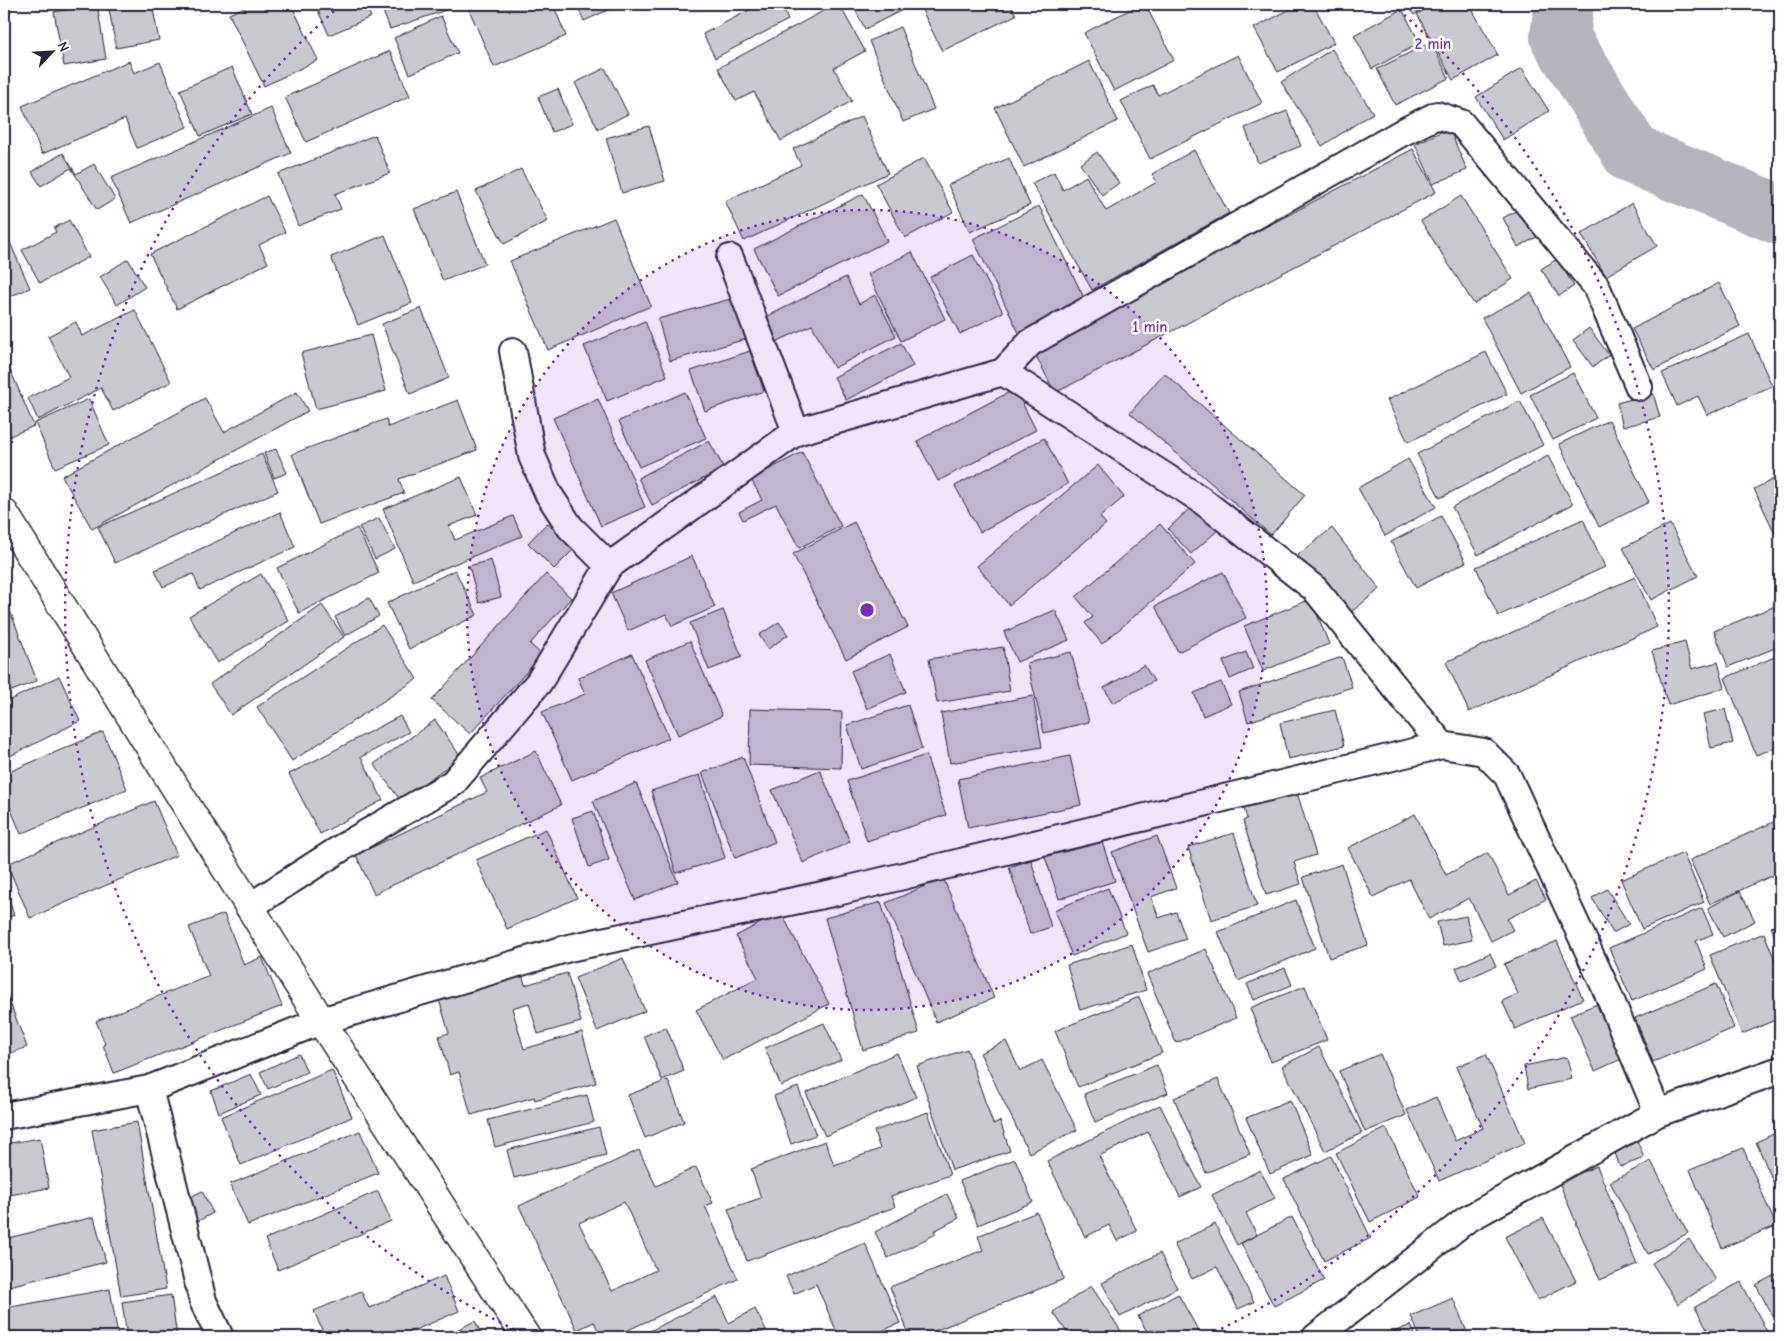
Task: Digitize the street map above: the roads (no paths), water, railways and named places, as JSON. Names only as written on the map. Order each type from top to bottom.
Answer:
[{"type":"street","points":[[249,907],[346,846],[453,783],[539,682],[610,566],[796,432],[1003,372],[1030,343],[1437,115],[1461,123],[1596,286],[1639,387]]},
{"type":"street","points":[[730,258],[796,432]]},
{"type":"street","points":[[513,351],[532,456],[548,492],[570,527],[610,566]]},
{"type":"street","points":[[1003,372],[1200,499],[1315,589],[1442,745]]},
{"type":"street","points":[[4,513],[249,907],[526,1337]]},
{"type":"street","points":[[4,1116],[149,1089],[321,1020],[569,948],[837,892],[1442,745],[1484,752],[1507,775],[1606,989],[1658,1113]]},
{"type":"street","points":[[1316,1337],[1466,1220],[1658,1113],[1780,1070]]},
{"type":"street","points":[[149,1089],[202,1300],[220,1337]]},
{"type":"waterway","points":[[1564,4],[1560,37],[1632,154],[1780,215]]}]
